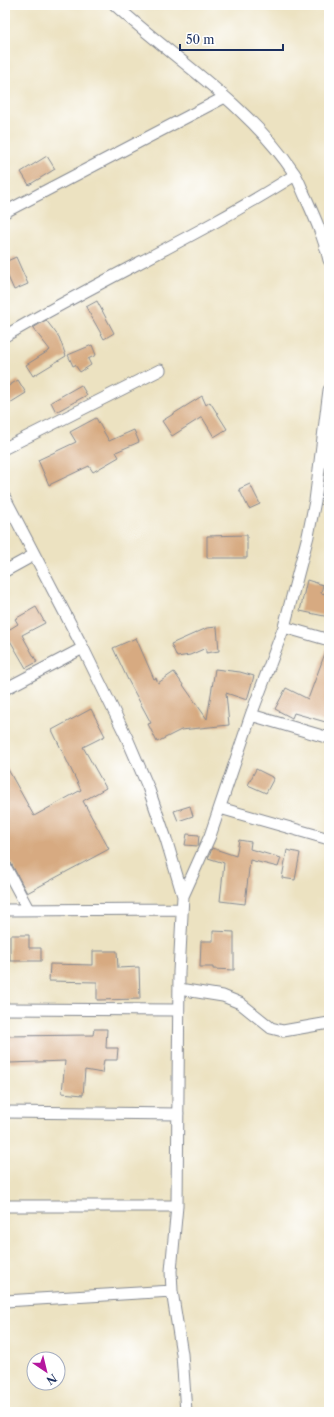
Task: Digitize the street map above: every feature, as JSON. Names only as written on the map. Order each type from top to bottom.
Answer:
[{"type":"street","points":[[115,5],[225,97],[268,140],[295,175],[316,221],[329,260]]},
{"type":"street","points":[[5,212],[225,97]]},
{"type":"street","points":[[5,336],[48,311],[251,203],[295,175]]},
{"type":"street","points":[[5,448],[160,370]]},
{"type":"street","points":[[186,1412],[182,1354],[172,1291],[172,1246],[177,1206],[178,1010],[181,909],[183,896],[210,836],[251,714],[284,627],[308,536],[315,501],[329,390]]},
{"type":"street","points":[[5,498],[83,648],[148,787],[166,839],[183,896]]},
{"type":"street","points":[[5,571],[34,556]]},
{"type":"street","points":[[284,627],[329,640]]},
{"type":"street","points":[[5,689],[83,648]]},
{"type":"street","points":[[251,714],[329,738]]},
{"type":"street","points":[[220,808],[329,839]]},
{"type":"street","points":[[5,866],[28,909]]},
{"type":"street","points":[[5,910],[181,909]]},
{"type":"street","points":[[179,989],[222,996],[240,1003],[271,1028],[283,1031],[329,1023]]},
{"type":"street","points":[[5,1010],[178,1010]]},
{"type":"street","points":[[5,1112],[178,1114]]},
{"type":"street","points":[[5,1206],[177,1206]]},
{"type":"street","points":[[5,1301],[172,1291]]},
{"type":"building","points":[[47,156],[55,169],[29,185],[21,172]]},
{"type":"building","points":[[16,257],[28,284],[14,290],[5,270],[5,262]]},
{"type":"building","points":[[97,301],[114,333],[104,339],[86,307]]},
{"type":"building","points":[[46,320],[59,337],[66,356],[33,376],[26,365],[50,350],[33,328]]},
{"type":"building","points":[[92,345],[96,355],[88,359],[91,365],[80,372],[75,365],[73,366],[68,355]]},
{"type":"building","points":[[18,380],[26,393],[5,406],[5,388]]},
{"type":"building","points":[[81,385],[87,395],[56,412],[51,402]]},
{"type":"building","points":[[202,396],[206,405],[210,402],[227,429],[214,437],[202,417],[172,436],[162,421]]},
{"type":"building","points":[[96,418],[109,441],[134,430],[139,442],[116,452],[119,457],[93,472],[89,466],[49,485],[38,460],[76,442],[70,432]]},
{"type":"building","points":[[250,484],[260,504],[249,509],[239,489]]},
{"type":"building","points":[[247,535],[247,558],[207,558],[207,536]]},
{"type":"building","points":[[307,580],[323,585],[321,593],[329,595],[329,617],[300,611]]},
{"type":"building","points":[[36,607],[45,623],[22,635],[37,662],[26,668],[5,632],[18,624],[15,619]]},
{"type":"building","points":[[217,627],[219,651],[206,653],[206,648],[190,655],[177,657],[171,644],[207,628]]},
{"type":"building","points":[[136,638],[154,679],[156,678],[158,683],[174,672],[207,719],[215,669],[240,672],[254,676],[247,700],[226,693],[229,725],[181,730],[157,742],[148,724],[151,723],[113,648]]},
{"type":"building","points":[[327,648],[329,648],[329,723],[294,713],[292,718],[275,709],[286,688],[308,699]]},
{"type":"building","points":[[91,709],[105,736],[83,747],[106,788],[83,801],[109,849],[27,893],[11,863],[5,859],[5,764],[34,816],[81,790],[52,730]]},
{"type":"building","points":[[256,769],[274,778],[266,793],[248,785]]},
{"type":"building","points":[[190,806],[193,816],[178,821],[174,811]]},
{"type":"building","points":[[187,834],[199,835],[198,846],[185,845]]},
{"type":"building","points":[[239,840],[251,842],[250,849],[281,858],[278,867],[250,860],[245,904],[220,901],[224,863],[208,858],[212,848],[236,856]]},
{"type":"building","points":[[287,850],[300,853],[295,880],[282,878]]},
{"type":"building","points":[[213,931],[234,932],[234,970],[200,967],[201,941],[213,941]]},
{"type":"building","points":[[10,935],[29,935],[29,948],[41,948],[41,961],[10,961]]},
{"type":"building","points":[[93,951],[117,951],[118,968],[139,967],[140,999],[97,1000],[97,982],[49,981],[50,964],[93,965]]},
{"type":"building","points":[[94,1029],[107,1029],[106,1048],[118,1048],[117,1060],[104,1060],[102,1073],[85,1070],[83,1095],[62,1093],[65,1061],[10,1063],[9,1055],[5,1055],[5,1036],[93,1035]]}]
